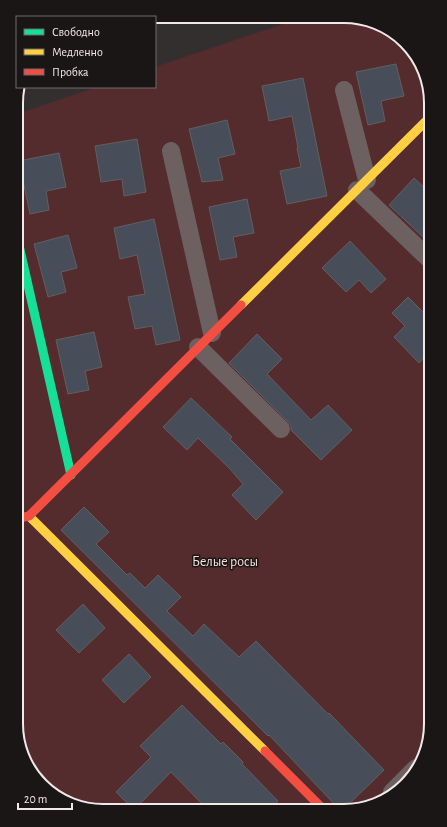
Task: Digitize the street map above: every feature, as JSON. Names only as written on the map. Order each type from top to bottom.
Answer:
[{"type":"street","points":[[344,90],[362,184],[424,254]]},
{"type":"street","points":[[23,517],[29,516],[71,475],[424,123]]},
{"type":"street","points":[[170,151],[212,333]]},
{"type":"street","points":[[23,263],[71,475]]},
{"type":"street","points":[[198,347],[281,429]]},
{"type":"street","points":[[29,516],[318,804]]},
{"type":"green space","name":"Белые росы","points":[[286,23],[344,23],[370,27],[397,43],[404,50],[420,77],[424,103],[424,729],[420,750],[413,764],[401,781],[384,793],[370,800],[349,804],[93,803],[73,798],[50,784],[43,777],[27,750],[23,729],[23,112],[94,88],[156,88],[156,67]]},
{"type":"building","points":[[396,64],[404,96],[381,101],[385,121],[368,125],[356,72]]},
{"type":"building","points":[[303,78],[327,196],[287,204],[280,171],[301,167],[292,116],[269,121],[262,86]]},
{"type":"building","points":[[227,120],[235,154],[218,158],[223,180],[202,182],[189,129]]},
{"type":"building","points":[[137,139],[146,192],[124,196],[122,179],[101,182],[95,146]]},
{"type":"building","points":[[59,153],[66,187],[46,191],[49,210],[30,214],[23,180],[23,160]]},
{"type":"building","points":[[414,178],[424,187],[424,238],[389,205]]},
{"type":"building","points":[[247,199],[254,233],[233,237],[237,257],[220,260],[209,207]]},
{"type":"building","points":[[154,219],[180,340],[156,345],[152,326],[135,329],[128,297],[145,294],[137,255],[120,259],[114,228]]},
{"type":"building","points":[[68,235],[77,268],[61,272],[66,292],[48,297],[34,244]]},
{"type":"building","points":[[350,241],[386,279],[371,293],[359,280],[346,292],[322,268]]},
{"type":"building","points":[[408,297],[424,313],[424,357],[419,363],[394,337],[405,326],[392,313]]},
{"type":"building","points":[[94,332],[102,367],[85,371],[89,390],[68,394],[56,340]]},
{"type":"building","points":[[257,334],[282,359],[267,374],[311,420],[328,405],[352,430],[321,460],[291,430],[291,426],[288,422],[229,363]]},
{"type":"building","points":[[191,398],[232,437],[230,439],[283,492],[256,520],[232,495],[243,484],[230,469],[198,438],[187,450],[163,427]]},
{"type":"building","points":[[84,507],[109,532],[96,544],[127,575],[130,573],[145,588],[158,575],[181,597],[167,611],[193,636],[204,624],[239,657],[256,641],[384,770],[349,804],[334,804],[269,735],[268,736],[61,530]]},
{"type":"building","points":[[83,604],[105,628],[79,653],[56,630]]},
{"type":"building","points":[[129,654],[151,677],[124,703],[102,680]]},
{"type":"building","points":[[182,705],[221,744],[223,742],[243,762],[242,764],[278,801],[275,804],[202,804],[171,772],[140,804],[128,804],[116,792],[151,757],[140,746]]},
{"type":"traffic: fast","points":[[23,263],[71,475]]},
{"type":"traffic: slow","points":[[241,305],[424,123]]},
{"type":"traffic: slow","points":[[29,516],[265,751]]},
{"type":"traffic: jam","points":[[23,517],[29,516],[241,305]]},
{"type":"traffic: jam","points":[[265,751],[318,804]]}]
